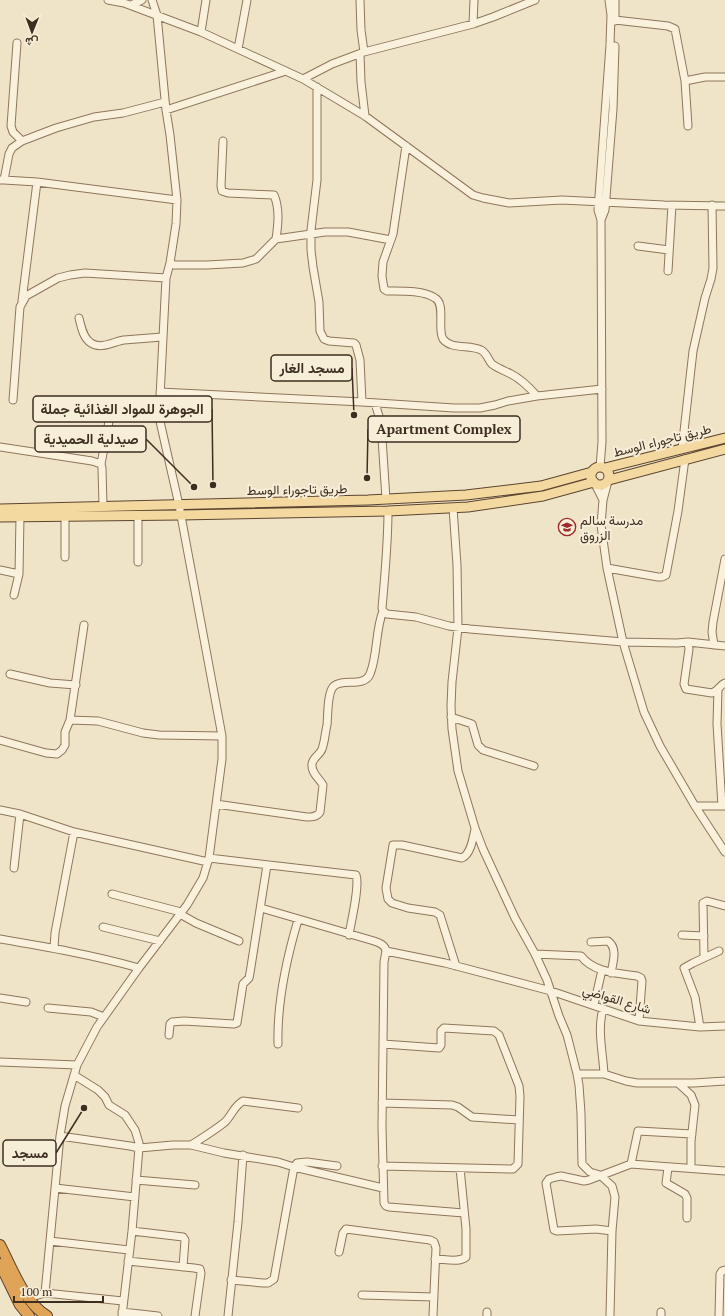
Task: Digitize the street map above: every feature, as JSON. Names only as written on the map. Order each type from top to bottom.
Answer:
[{"type":"highway","points":[[0,1245],[28,1298],[47,1316]]},
{"type":"highway","points":[[0,1264],[20,1305],[28,1316]]},
{"type":"main road","name":"طريق تاجوراء الوسط","points":[[0,509],[386,499],[466,495],[533,487],[725,438]]},
{"type":"main road","points":[[0,517],[388,511],[468,507],[543,496],[594,483],[602,485],[608,480],[725,449]]},
{"type":"main road","points":[[594,483],[591,477],[599,469],[609,473],[608,480]]},
{"type":"street","points":[[108,0],[126,3],[157,14],[201,32],[303,79],[364,116],[473,195],[509,203],[562,200],[725,206]]},
{"type":"street","points":[[126,3],[142,0]]},
{"type":"street","points":[[45,1293],[60,1136],[65,1106],[77,1065],[104,1017],[180,913],[203,878],[209,860],[222,759],[222,736],[182,515],[159,417],[166,278],[170,263],[176,224],[177,200],[165,102],[157,14],[152,0]]},
{"type":"street","points":[[201,32],[206,0]]},
{"type":"street","points":[[238,49],[247,0]]},
{"type":"street","points":[[360,0],[362,53],[361,82],[364,116]]},
{"type":"street","points":[[473,24],[474,0]]},
{"type":"street","points":[[303,79],[332,64],[362,53],[473,24],[535,0]]},
{"type":"street","points":[[599,469],[602,451],[601,220],[605,210],[602,202],[610,45],[610,0]]},
{"type":"street","points":[[602,202],[613,109],[615,0]]},
{"type":"street","points":[[615,20],[668,26],[674,29],[685,82],[688,126]]},
{"type":"street","points":[[17,43],[11,126],[13,132],[22,141]]},
{"type":"street","points":[[166,110],[286,71]]},
{"type":"street","points":[[685,82],[705,77],[725,77]]},
{"type":"street","points":[[317,87],[317,180],[311,234],[313,267],[319,302],[320,331],[324,340],[354,343],[356,345],[360,360],[362,402]]},
{"type":"street","points":[[165,102],[123,113],[94,117],[56,128],[22,141],[12,148],[2,180],[38,182],[177,200]]},
{"type":"street","points":[[223,140],[222,191],[228,193],[274,195],[277,202],[278,224],[276,239]]},
{"type":"street","points":[[406,146],[400,192],[390,240],[382,262],[384,289],[387,291],[416,292],[435,297],[440,304],[441,331],[443,338],[449,344],[480,350],[486,355],[493,365],[524,382],[537,396]]},
{"type":"street","points":[[13,400],[20,308],[38,182]]},
{"type":"street","points":[[668,271],[672,205]]},
{"type":"street","points":[[682,448],[693,351],[713,268],[712,205]]},
{"type":"street","points":[[170,263],[174,265],[200,265],[244,263],[256,259],[276,239],[325,232],[348,232],[390,240]]},
{"type":"street","points":[[638,246],[669,250]]},
{"type":"street","points":[[22,301],[26,296],[42,286],[58,278],[70,275],[85,273],[166,278]]},
{"type":"street","points":[[78,318],[84,335],[91,343],[100,345],[111,344],[123,340],[162,337]]},
{"type":"street","points":[[160,392],[454,408],[480,408],[537,396],[602,389]]},
{"type":"street","points":[[374,403],[378,412],[381,430],[386,499]]},
{"type":"street","points":[[103,506],[103,473],[101,464],[110,416]]},
{"type":"street","points":[[0,447],[92,461],[101,464]]},
{"type":"street","points":[[607,568],[658,577],[666,575],[678,511],[685,460]]},
{"type":"street","points":[[608,480],[603,500],[602,531],[607,568],[623,642],[644,712],[660,746],[695,806],[725,852]]},
{"type":"street","points":[[594,483],[603,500]]},
{"type":"street","points":[[453,508],[457,564],[458,628],[452,682],[452,729],[458,771],[475,828],[502,889],[535,954],[551,991],[567,1035],[578,1074],[582,1113],[582,1164],[590,1172],[600,1175],[612,1186],[615,1197],[612,1231],[610,1316]]},
{"type":"street","points":[[216,804],[307,817],[313,817],[318,815],[320,812],[322,785],[314,774],[312,765],[313,761],[322,749],[331,690],[333,686],[337,684],[365,680],[368,677],[374,660],[379,622],[383,612],[385,562],[388,540],[388,511]]},
{"type":"street","points":[[14,595],[19,574],[20,516]]},
{"type":"street","points":[[65,516],[65,557]]},
{"type":"street","points":[[138,516],[138,562]]},
{"type":"street","points":[[714,644],[712,632],[713,622],[725,559]]},
{"type":"street","points":[[0,570],[19,574]]},
{"type":"street","points":[[383,612],[387,614],[416,617],[458,628],[623,642],[688,642],[725,646]]},
{"type":"street","points":[[0,740],[46,753],[57,754],[62,750],[65,745],[66,732],[70,720],[84,625]]},
{"type":"street","points":[[688,642],[689,649],[686,689],[712,693],[716,692],[725,683]]},
{"type":"street","points":[[10,674],[50,683],[76,685]]},
{"type":"street","points":[[695,806],[723,806],[717,724],[718,689]]},
{"type":"street","points":[[452,717],[472,724],[478,745],[483,750],[534,766]]},
{"type":"street","points":[[70,720],[98,722],[143,733],[159,735],[222,736]]},
{"type":"street","points":[[0,810],[20,814],[74,832],[209,860],[311,869],[356,875],[356,895],[349,935]]},
{"type":"street","points":[[14,868],[20,814]]},
{"type":"street","points":[[456,966],[440,915],[435,912],[408,908],[392,903],[388,899],[386,888],[393,845],[402,845],[462,858],[468,853],[475,828]]},
{"type":"street","points":[[54,948],[55,933],[74,832]]},
{"type":"street","points":[[168,1035],[170,1024],[172,1022],[237,1023],[243,984],[249,978],[250,973],[267,865]]},
{"type":"street","points":[[112,894],[180,913],[196,923],[239,941]]},
{"type":"street","points":[[704,957],[704,902],[707,901],[725,906]]},
{"type":"street","points":[[260,908],[381,944],[386,948],[384,962],[382,1103],[382,1166],[384,1203],[386,1206],[464,1213]]},
{"type":"street","points":[[278,1044],[278,1026],[285,974],[298,920]]},
{"type":"street","points":[[102,927],[160,941]]},
{"type":"street","points":[[682,935],[704,936]]},
{"type":"street","points":[[0,939],[54,948],[139,968]]},
{"type":"street","points":[[592,942],[608,941],[613,945],[614,953],[611,972]]},
{"type":"street","points":[[700,1027],[695,997],[684,969],[704,957],[719,951]]},
{"type":"street","name":"شارع القواضي","points":[[386,952],[456,966],[551,991],[639,1021],[700,1027],[725,1026]]},
{"type":"street","points":[[535,954],[581,956],[590,965],[602,970],[641,978],[639,1021]]},
{"type":"street","points":[[594,1005],[602,970]]},
{"type":"street","points":[[0,998],[26,1002]]},
{"type":"street","points":[[48,1008],[91,1012],[104,1017]]},
{"type":"street","points":[[603,1009],[600,1022],[604,1074]]},
{"type":"street","points":[[382,1166],[510,1170],[518,1164],[520,1096],[519,1086],[497,1033],[494,1031],[444,1028],[441,1030],[441,1045],[439,1048],[383,1044]]},
{"type":"street","points":[[0,1062],[77,1065]]},
{"type":"street","points":[[578,1074],[604,1074],[634,1083],[680,1084],[725,1081]]},
{"type":"street","points":[[74,1075],[98,1090],[110,1105],[125,1115],[135,1130],[139,1148],[132,1232],[122,1314],[158,1316]]},
{"type":"street","points":[[680,1084],[691,1095],[694,1101],[692,1134],[690,1141],[690,1168]]},
{"type":"street","points":[[190,1145],[226,1121],[239,1103],[243,1101],[298,1108]]},
{"type":"street","points":[[382,1103],[452,1106],[458,1107],[472,1117],[519,1120]]},
{"type":"street","points":[[631,1164],[638,1131],[692,1134]]},
{"type":"street","points":[[60,1136],[139,1148],[190,1145],[278,1162],[383,1188]]},
{"type":"street","points":[[228,1316],[238,1222],[243,1155]]},
{"type":"street","points":[[231,1280],[268,1283],[274,1279],[294,1167],[296,1163],[307,1162],[337,1166]]},
{"type":"street","points":[[612,1231],[596,1229],[555,1231],[552,1228],[546,1183],[549,1179],[561,1176],[584,1180],[631,1164],[668,1168],[725,1171]]},
{"type":"street","points":[[435,1259],[459,1260],[466,1257],[460,1168]]},
{"type":"street","points":[[668,1168],[666,1183],[685,1194],[687,1200],[687,1218]]},
{"type":"street","points":[[136,1180],[195,1185]]},
{"type":"street","points":[[55,1188],[135,1197]]},
{"type":"street","points":[[340,1252],[343,1232],[346,1229],[430,1240],[436,1245],[433,1316]]},
{"type":"street","points":[[132,1232],[183,1238],[185,1240],[183,1267]]},
{"type":"street","points":[[50,1241],[129,1250]]},
{"type":"street","points":[[128,1261],[200,1269],[201,1273],[195,1316]]},
{"type":"street","points":[[719,1316],[720,1274],[725,1270]]},
{"type":"street","points":[[28,1298],[45,1293],[123,1301]]},
{"type":"street","points":[[362,1295],[434,1297]]},
{"type":"place","name":"مسجد الغار","points":[[354,415]]},
{"type":"place","name":"Apartment Complex","points":[[367,478]]},
{"type":"place","name":"الجوهرة للمواد الغذائية جملة","points":[[213,485]]},
{"type":"place","name":"صيدلية الحميدية","points":[[194,487]]},
{"type":"place","name":"مدرسة سالم الزروق","points":[[567,527]]},
{"type":"place","name":"مسجد","points":[[84,1108]]}]
